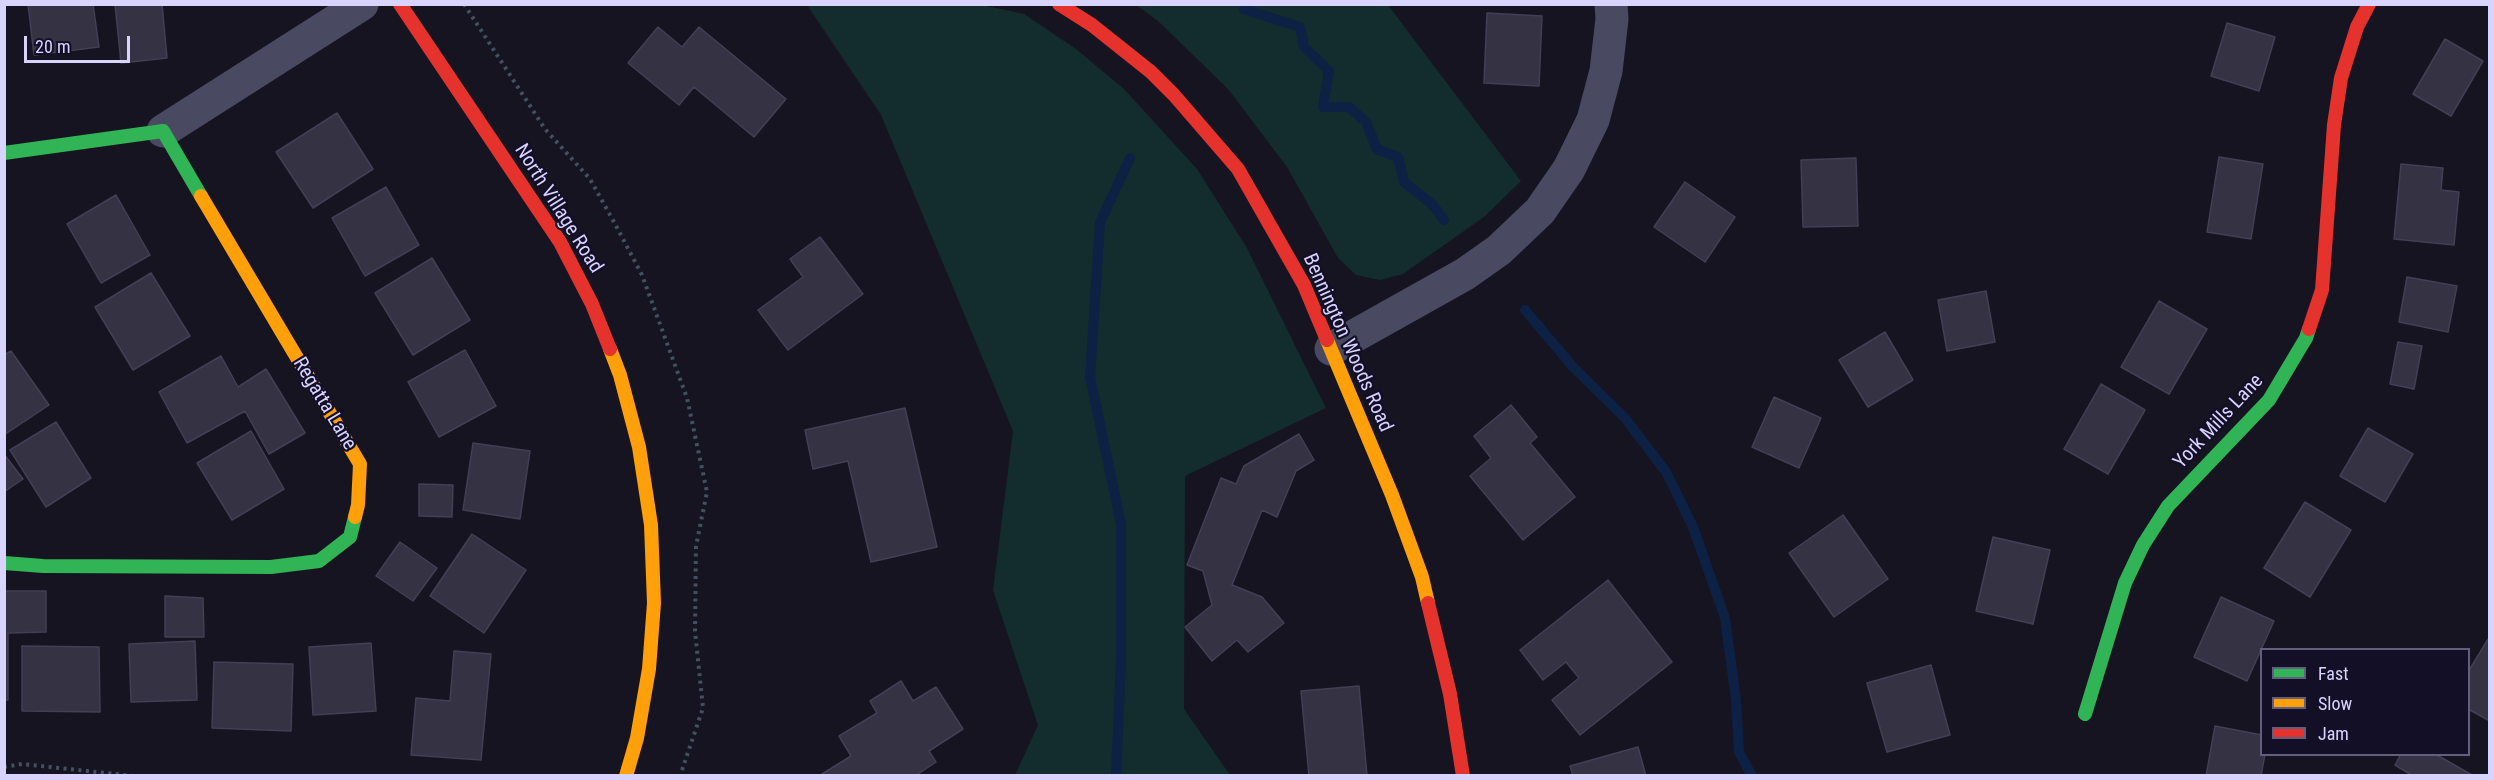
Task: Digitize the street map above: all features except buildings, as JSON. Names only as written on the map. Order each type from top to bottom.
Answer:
[{"type":"street","points":[[4,153],[163,131],[362,4]]},
{"type":"street","name":"North Village Road","points":[[400,4],[560,242],[592,304],[620,375],[639,447],[651,525],[654,603],[649,669],[637,738],[626,776]]},
{"type":"street","name":"Bennington Woods Road","points":[[1059,4],[1092,25],[1151,72],[1174,95],[1238,169],[1304,285],[1392,495],[1422,577],[1450,694],[1462,776]]},
{"type":"street","points":[[1331,349],[1465,274],[1500,250],[1539,211],[1569,169],[1593,120],[1606,71],[1612,19],[1611,4]]},
{"type":"street","name":"York Mills Lane","points":[[2085,714],[2125,583],[2143,545],[2168,506],[2270,400],[2306,338],[2322,290],[2334,125],[2341,78],[2357,27],[2369,4]]},
{"type":"street","name":"Regatta Lane","points":[[4,563],[43,566],[271,567],[319,561],[350,537],[358,505],[360,464],[163,131]]},
{"type":"path","points":[[4,767],[22,764],[134,776]]},
{"type":"green space","points":[[807,5],[982,5],[1024,14],[1076,49],[1124,89],[1197,169],[1247,248],[1326,408],[1185,476],[1184,709],[1230,775],[1015,775],[1038,725],[993,590],[1013,431],[881,115]]},
{"type":"green space","points":[[1136,5],[1388,5],[1521,181],[1484,217],[1403,274],[1380,280],[1356,275],[1338,258],[1287,167],[1228,89],[1158,21]]},
{"type":"waterway","points":[[1244,9],[1300,27],[1304,47],[1329,71],[1323,107],[1349,107],[1366,122],[1377,149],[1398,157],[1404,182],[1433,205],[1444,220]]},
{"type":"waterway","points":[[1116,776],[1121,659],[1121,524],[1090,377],[1100,223],[1130,158]]},
{"type":"waterway","points":[[1525,310],[1573,367],[1625,418],[1666,472],[1693,527],[1725,618],[1736,700],[1739,752],[1752,776]]},
{"type":"traffic: fast","points":[[4,153],[163,131],[201,196]]},
{"type":"traffic: fast","points":[[2085,714],[2125,583],[2143,545],[2168,506],[2269,400],[2306,338],[2309,329]]},
{"type":"traffic: fast","points":[[4,563],[43,566],[271,567],[319,561],[350,537],[355,517]]},
{"type":"traffic: slow","points":[[201,196],[360,464],[358,505],[355,517]]},
{"type":"traffic: slow","points":[[1327,340],[1392,495],[1422,577],[1428,603]]},
{"type":"traffic: slow","points":[[610,349],[620,375],[639,447],[651,525],[654,603],[649,669],[637,738],[626,776]]},
{"type":"traffic: jam","points":[[400,4],[560,242],[592,304],[610,349]]},
{"type":"traffic: jam","points":[[1059,4],[1092,25],[1151,72],[1238,169],[1304,285],[1327,340]]},
{"type":"traffic: jam","points":[[2309,329],[2322,290],[2334,125],[2341,78],[2357,27],[2369,4]]},
{"type":"traffic: jam","points":[[1428,603],[1450,694],[1463,776]]}]
